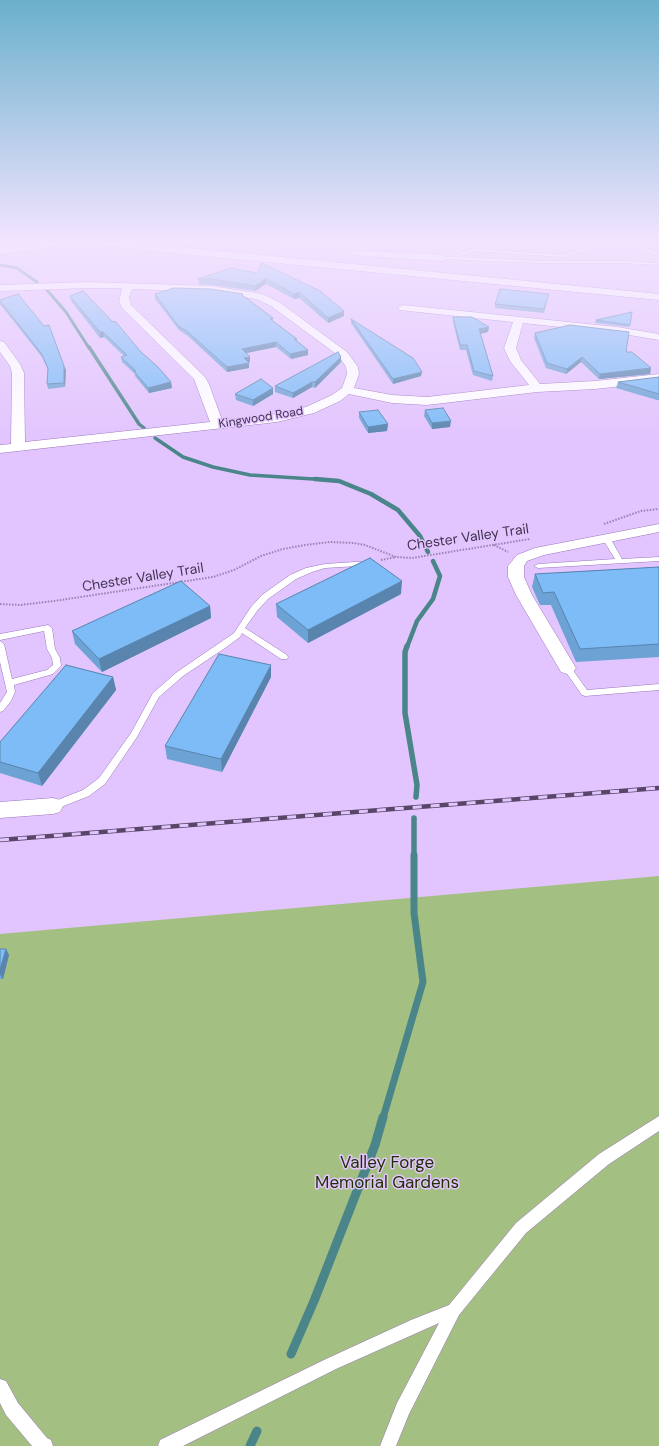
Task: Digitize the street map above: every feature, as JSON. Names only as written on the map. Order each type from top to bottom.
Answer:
[{"type":"street","points":[[128,308],[199,377],[203,384],[217,425]]},
{"type":"street","points":[[281,308],[343,354],[352,367],[353,374],[347,390],[392,399],[427,401],[537,388],[595,385],[659,378]]},
{"type":"street","points":[[408,308],[624,331],[659,337]]},
{"type":"street","points":[[518,320],[510,348],[516,360],[537,388]]},
{"type":"street","points":[[0,344],[16,366],[18,373],[18,447]]},
{"type":"street","name":"Kingwood Road","points":[[0,449],[217,425],[295,414],[324,404],[347,390]]},
{"type":"street","points":[[567,668],[524,595],[516,577],[516,566],[522,558],[602,532],[659,528]]},
{"type":"street","points":[[0,810],[53,806]]},
{"type":"lane","points":[[602,532],[620,561]]},
{"type":"lane","points":[[538,566],[659,559]]},
{"type":"lane","points":[[53,806],[86,793],[102,781],[134,735],[156,695],[180,674],[237,635],[254,609],[265,597],[293,577],[309,570],[325,566],[370,563]]},
{"type":"lane","points":[[0,637],[48,628],[51,649],[56,658],[56,666],[50,672],[9,683]]},
{"type":"lane","points":[[241,628],[284,657]]},
{"type":"lane","points":[[0,644],[11,692],[7,701],[0,709]]},
{"type":"lane","points":[[567,668],[585,693],[659,687]]},
{"type":"lane","points":[[388,1446],[403,1409],[454,1310],[521,1228],[604,1159],[659,1122]]},
{"type":"lane","points":[[166,1446],[331,1364],[416,1325],[454,1310]]},
{"type":"lane","points":[[0,1387],[12,1409],[45,1446]]},
{"type":"path","points":[[602,532],[641,511],[659,509]]},
{"type":"path","name":"Chester Valley Trail","points":[[0,604],[20,605],[54,601],[213,577],[225,574],[261,556],[276,551],[305,545],[336,542],[354,543],[365,545],[396,557],[412,558],[531,539]]},
{"type":"green space","name":"Valley Forge Memorial Gardens","points":[[659,876],[659,1446],[0,1446],[0,934]]},
{"type":"building","points":[[6,308],[30,308],[44,326],[49,325],[64,366],[64,383],[47,384],[48,368],[41,353]]},
{"type":"building","points":[[80,308],[100,308],[113,322],[115,321],[141,352],[158,367],[171,382],[148,388],[134,371],[136,371],[121,357],[127,355],[103,332],[100,332]]},
{"type":"building","points":[[165,308],[260,308],[273,318],[270,319],[297,339],[294,339],[308,350],[290,354],[276,342],[242,349],[250,357],[244,358],[249,363],[227,367],[187,331],[178,326]]},
{"type":"building","points":[[317,308],[341,308],[344,311],[328,318]]},
{"type":"building","points":[[632,312],[630,325],[596,320]]},
{"type":"building","points":[[453,317],[472,317],[489,327],[479,329],[493,376],[474,371],[467,345],[460,345]]},
{"type":"building","points":[[351,319],[413,358],[422,372],[393,379]]},
{"type":"building","points":[[570,325],[629,332],[626,352],[632,352],[651,368],[600,374],[582,357],[567,369],[547,363],[535,333]]},
{"type":"building","points":[[338,352],[341,357],[315,382],[312,382],[293,393],[275,386]]},
{"type":"building","points":[[659,377],[659,394],[618,382]]},
{"type":"building","points":[[261,379],[273,388],[253,400],[235,394]]},
{"type":"building","points":[[443,408],[451,421],[432,423],[425,410]]},
{"type":"building","points":[[378,410],[388,424],[368,427],[359,412]]},
{"type":"building","points":[[370,558],[402,581],[308,630],[276,604]]},
{"type":"building","points":[[659,567],[659,644],[580,649],[554,592],[543,593],[535,574]]},
{"type":"building","points":[[181,581],[210,606],[99,659],[72,631]]},
{"type":"building","points":[[219,654],[271,665],[221,759],[165,746]]},
{"type":"building","points":[[66,665],[113,677],[38,773],[0,762],[0,742]]},
{"type":"building","points":[[0,949],[6,949],[0,970]]},
{"type":"waterway","points":[[63,308],[89,348]]},
{"type":"waterway","points":[[89,347],[139,424],[144,428]]},
{"type":"waterway","points":[[155,438],[183,457],[213,467],[250,475],[321,479]]},
{"type":"waterway","points":[[315,479],[321,479]]},
{"type":"waterway","points":[[321,479],[329,480]]},
{"type":"waterway","points":[[321,479],[339,481],[371,494],[398,510],[420,536],[428,552]]},
{"type":"waterway","points":[[407,647],[417,621],[433,599],[440,576],[433,561]]},
{"type":"waterway","points":[[407,646],[405,652],[405,713],[417,785],[416,797]]},
{"type":"waterway","points":[[383,1118],[423,982],[414,913],[414,818]]},
{"type":"waterway","points":[[291,1354],[314,1301],[375,1145],[383,1117]]},
{"type":"waterway","points":[[250,1446],[257,1431]]},
{"type":"railway","points":[[0,840],[659,788]]}]
